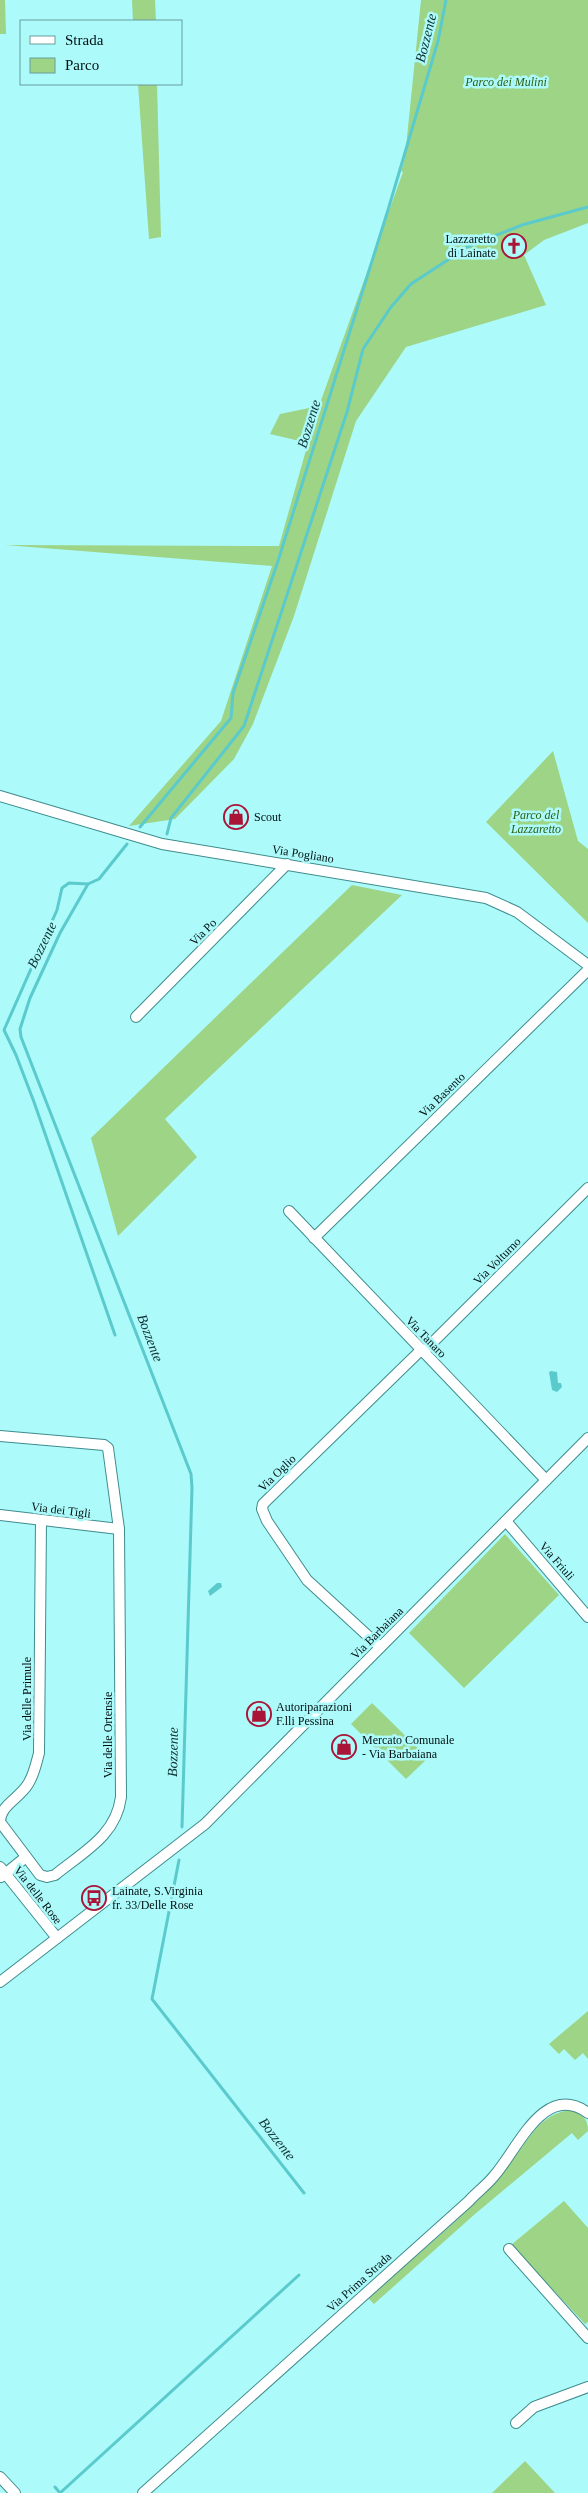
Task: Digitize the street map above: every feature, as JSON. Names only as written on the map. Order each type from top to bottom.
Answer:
[{"type":"street","name":"Via Pogliano","points":[[0,796],[162,844],[486,898],[517,912],[588,965]]},
{"type":"street","name":"Via Po","points":[[136,1017],[287,864]]},
{"type":"street","name":"Via Basento","points":[[314,1238],[588,970]]},
{"type":"street","name":"Via Volturno","points":[[422,1351],[588,1188]]},
{"type":"street","name":"Via Tanaro","points":[[289,1211],[546,1480]]},
{"type":"street","name":"Via Oglio","points":[[380,1647],[307,1580],[267,1521],[262,1509],[263,1504],[422,1351]]},
{"type":"street","points":[[0,1436],[104,1445],[108,1448],[118,1529]]},
{"type":"street","name":"Via Barbaiana","points":[[0,1982],[205,1824],[588,1438]]},
{"type":"street","name":"Via dei Tigli","points":[[0,1516],[118,1529]]},
{"type":"street","name":"Via delle Primule","points":[[26,1857],[3,1828],[0,1816],[3,1810],[29,1784],[39,1753],[41,1520]]},
{"type":"street","name":"Via Friuli","points":[[506,1521],[588,1617]]},
{"type":"street","name":"Via delle Ortensie","points":[[26,1857],[40,1875],[47,1877],[55,1875],[105,1834],[115,1822],[119,1812],[121,1787],[118,1529]]},
{"type":"street","points":[[2,1873],[26,1857]]},
{"type":"street","name":"Via delle Rose","points":[[2,1873],[57,1938]]},
{"type":"street","name":"Via Prima Strada","points":[[143,2493],[469,2201],[494,2176],[542,2114],[561,2104],[571,2104],[588,2113]]},
{"type":"street","points":[[509,2249],[588,2338]]},
{"type":"street","points":[[516,2423],[534,2408],[588,2387]]},
{"type":"street","points":[[0,2477],[15,2493]]},
{"type":"green space","points":[[0,0],[5,0],[6,34],[0,34]]},
{"type":"green space","points":[[132,0],[155,0],[156,20],[133,20]]},
{"type":"green space","name":"Parco dei Mulini","points":[[421,0],[588,0],[588,223],[544,240],[524,255],[546,305],[406,347],[356,421],[294,616],[253,724],[234,759],[175,819],[129,826],[221,721],[272,566],[5,545],[279,546],[308,443],[270,434],[280,414],[319,406],[403,172],[401,171],[405,157]]},
{"type":"green space","points":[[138,85],[157,85],[161,237],[149,239]]},
{"type":"green space","name":"Parco del Lazzaretto","points":[[553,751],[578,841],[588,849],[588,923],[486,822]]},
{"type":"green space","points":[[352,885],[402,895],[165,1119],[197,1157],[118,1236],[91,1138]]},
{"type":"green space","points":[[505,1534],[559,1595],[464,1688],[409,1633]]},
{"type":"green space","points":[[372,1703],[428,1758],[406,1779],[351,1724]]},
{"type":"green space","points":[[588,2011],[588,2059],[583,2053],[575,2060],[564,2049],[559,2054],[549,2044]]},
{"type":"green space","points":[[570,2110],[584,2117],[588,2131],[578,2140],[572,2133],[475,2214],[374,2304],[368,2298],[480,2198],[543,2122],[560,2112]]},
{"type":"green space","points":[[564,2201],[588,2228],[588,2322],[585,2324],[511,2245]]},
{"type":"green space","points":[[525,2461],[555,2493],[492,2493]]},
{"type":"water","points":[[549,1372],[557,1372],[558,1383],[561,1383],[562,1387],[557,1392],[552,1390]]},
{"type":"water","points":[[217,1583],[221,1583],[222,1587],[210,1596],[208,1591]]},
{"type":"waterway","name":"Bozzente","points":[[140,827],[231,718],[233,693],[278,561],[388,210],[438,41],[446,0]]},
{"type":"waterway","points":[[167,834],[171,818],[244,726],[347,412],[363,349],[391,307],[411,284],[469,246],[522,225],[588,207]]},
{"type":"waterway","name":"Bozzente","points":[[127,844],[99,879],[88,884],[60,933],[30,998],[20,1029],[21,1037],[191,1474],[182,1827]]},
{"type":"waterway","name":"Bozzente","points":[[88,884],[69,883],[62,888],[57,910],[4,1030],[34,1102],[115,1335]]},
{"type":"waterway","name":"Bozzente","points":[[179,1860],[152,1999],[304,2193]]},
{"type":"waterway","name":"Bozzente","points":[[60,2493],[299,2275]]},
{"type":"waterway","name":"Bozzente","points":[[55,2487],[60,2493]]},
{"type":"place","name":"Lazzaretto di Lainate","points":[[514,246]]},
{"type":"place","name":"Scout","points":[[236,817]]},
{"type":"place","name":"Autoriparazioni F.lli Pessina","points":[[259,1714]]},
{"type":"place","name":"Mercato Comunale - Via Barbaiana","points":[[344,1747]]},
{"type":"place","name":"Lainate, S.Virginia fr. 33/Delle Rose","points":[[94,1898]]}]
